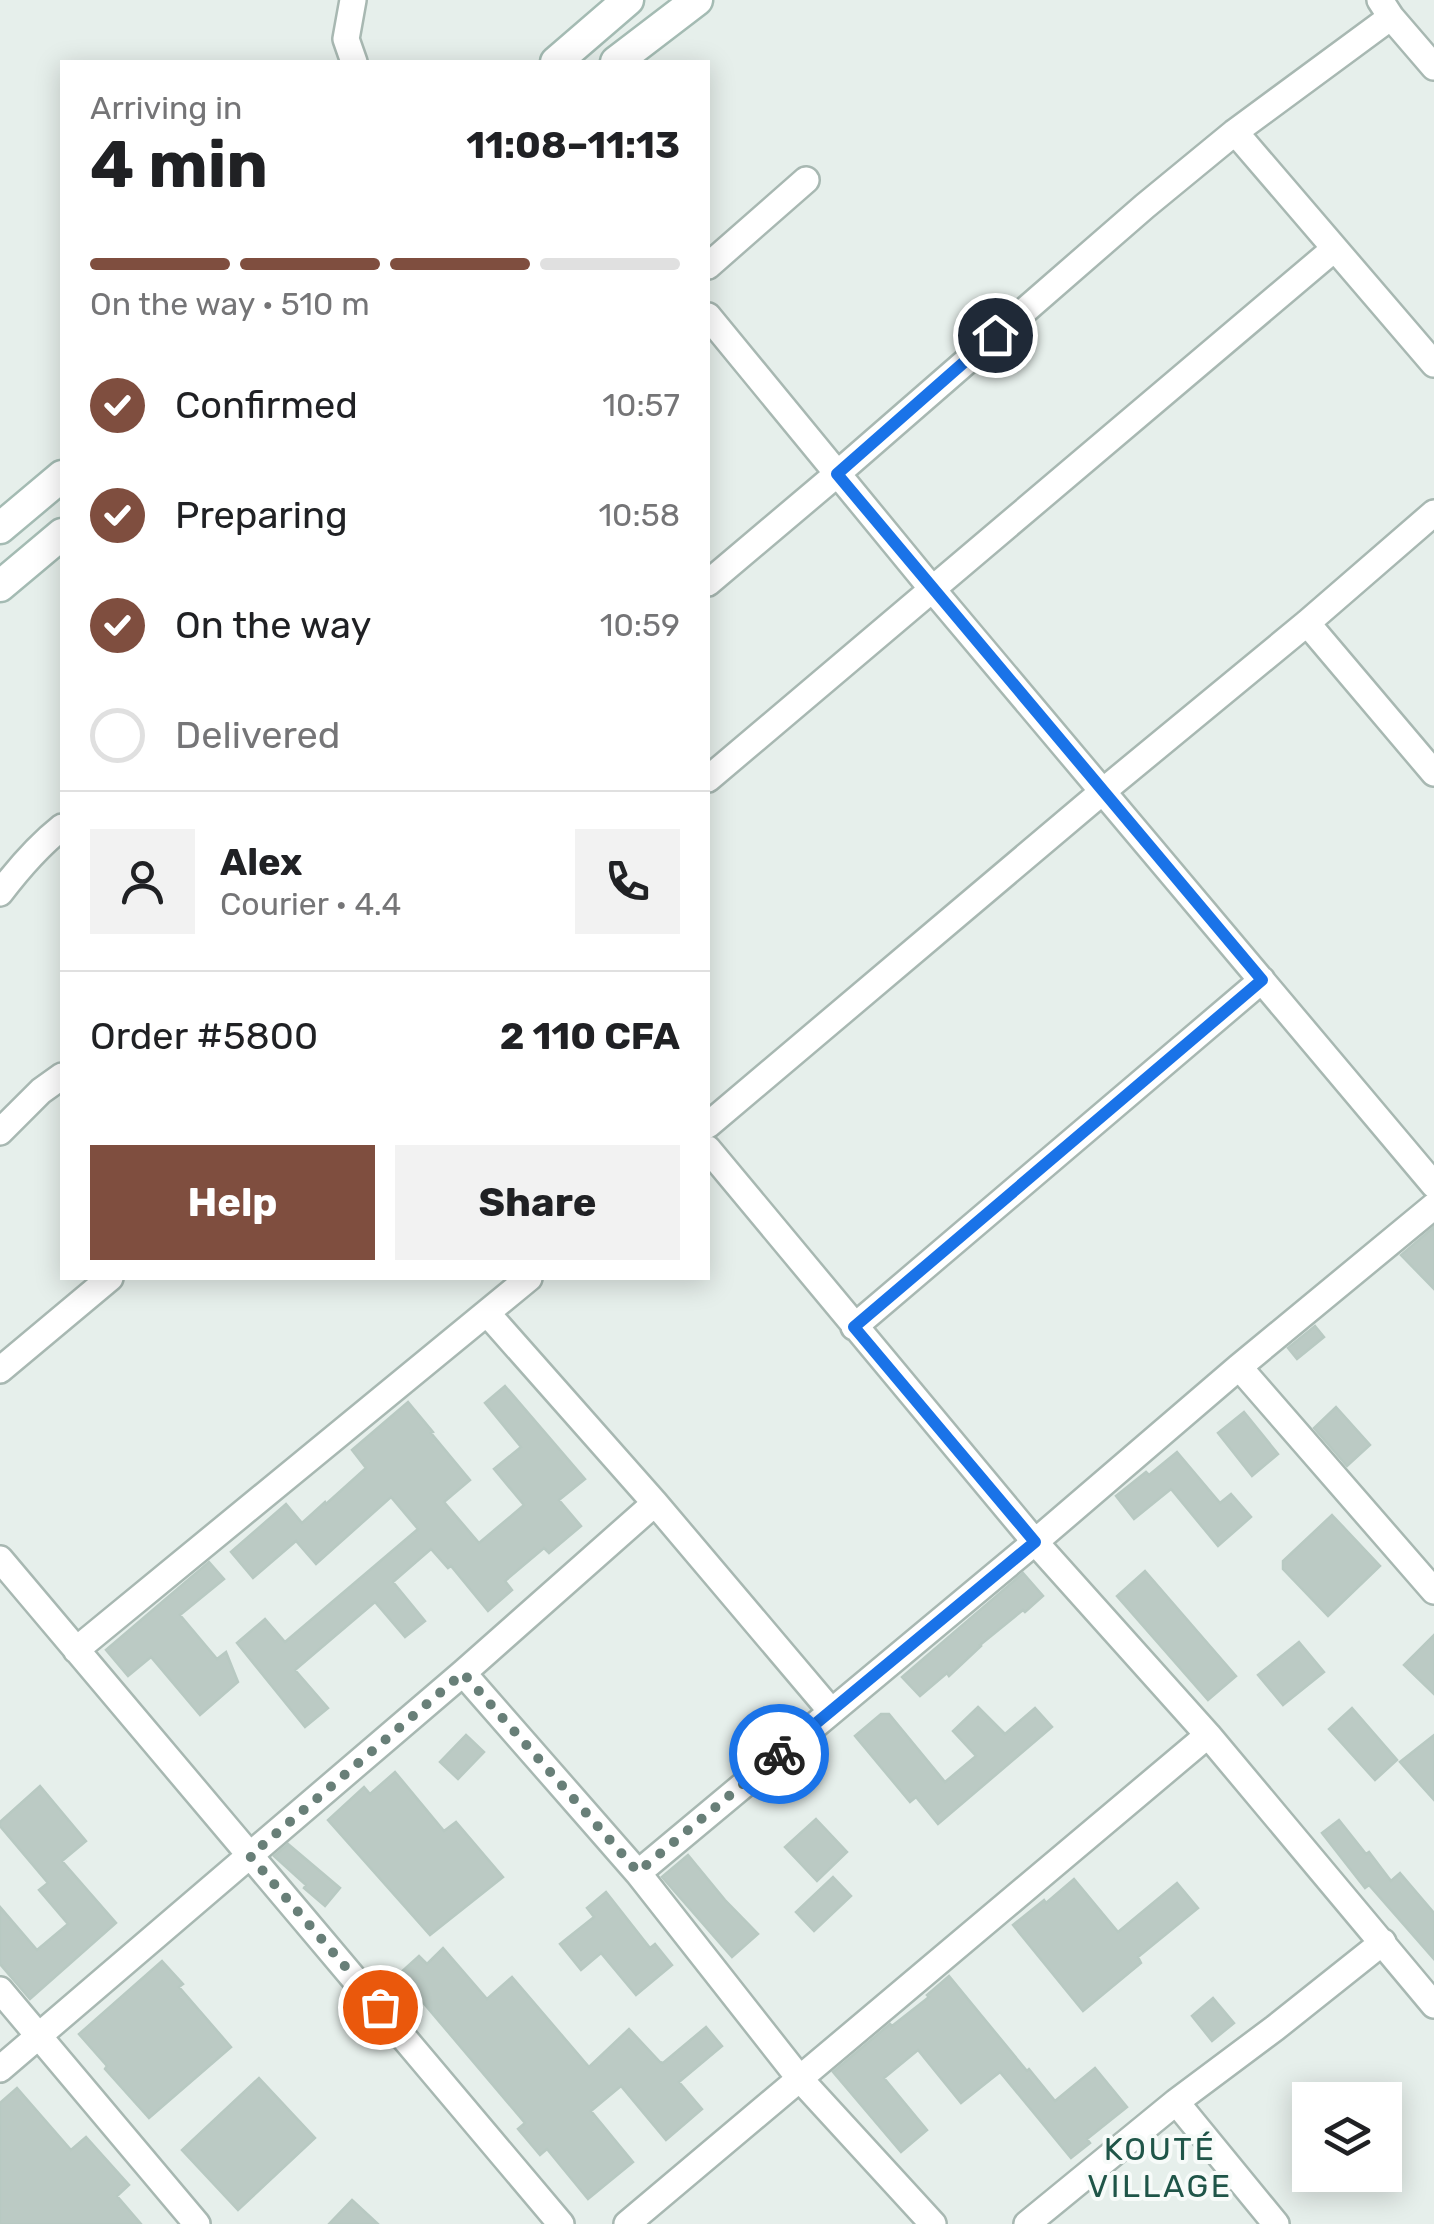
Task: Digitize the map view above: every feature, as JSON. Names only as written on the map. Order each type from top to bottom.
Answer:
[{"type":"main road","points":[[558,60],[628,0]]},
{"type":"main road","points":[[619,60],[697,0]]},
{"type":"main road","points":[[0,528],[60,478]]},
{"type":"main road","points":[[0,586],[60,536]]},
{"type":"street","points":[[353,0],[346,38],[353,60]]},
{"type":"street","points":[[710,581],[1049,288],[1386,8],[1434,68]]},
{"type":"street","points":[[1235,132],[1434,364]]},
{"type":"street","points":[[710,264],[806,180]]},
{"type":"street","points":[[710,777],[1334,249]]},
{"type":"street","points":[[710,318],[933,590],[1434,1184]]},
{"type":"street","points":[[710,1123],[1434,513]]},
{"type":"street","points":[[1306,623],[1434,774]]},
{"type":"street","points":[[0,893],[20,866],[60,829]]},
{"type":"street","points":[[854,1327],[1262,980]]},
{"type":"street","points":[[0,1132],[41,1090],[60,1077]]},
{"type":"street","points":[[710,1151],[1035,1542],[1208,1735],[1434,2005]]},
{"type":"street","points":[[638,1872],[1434,1206]]},
{"type":"street","points":[[0,1370],[108,1280]]},
{"type":"street","points":[[76,1650],[527,1280]]},
{"type":"street","points":[[487,1313],[831,1711]]},
{"type":"street","points":[[1240,1367],[1434,1591]]},
{"type":"street","points":[[0,2068],[463,1673],[655,1503]]},
{"type":"street","points":[[0,1559],[561,2224]]},
{"type":"street","points":[[463,1673],[638,1872],[800,2079],[933,2224]]},
{"type":"street","points":[[626,2224],[1208,1735]]},
{"type":"street","points":[[1026,2224],[1382,1942]]},
{"type":"street","points":[[0,1990],[197,2224]]},
{"type":"street","points":[[1176,2102],[1276,2224]]},
{"type":"building","points":[[1434,1227],[1434,1289],[1401,1255]]},
{"type":"building","points":[[1315,1326],[1324,1337],[1297,1359],[1288,1348]]},
{"type":"building","points":[[505,1386],[585,1479],[559,1500],[581,1526],[549,1553],[544,1548],[505,1581],[512,1590],[488,1611],[451,1566],[448,1568],[431,1549],[393,1582],[425,1621],[405,1637],[375,1602],[295,1670],[328,1708],[305,1727],[237,1643],[265,1619],[285,1642],[418,1529],[391,1497],[316,1564],[296,1541],[253,1578],[231,1552],[286,1504],[302,1523],[326,1504],[366,1468],[352,1450],[408,1402],[470,1480],[444,1502],[479,1543],[524,1505],[494,1469],[521,1447],[485,1403]]},
{"type":"building","points":[[1336,1407],[1370,1445],[1347,1466],[1314,1428]]},
{"type":"building","points":[[1244,1412],[1278,1454],[1252,1476],[1218,1433]]},
{"type":"building","points":[[1177,1452],[1220,1503],[1231,1494],[1251,1517],[1218,1546],[1171,1489],[1134,1519],[1116,1496]]},
{"type":"building","points":[[1332,1515],[1380,1566],[1328,1616],[1283,1569],[1283,1561]]},
{"type":"building","points":[[209,1562],[224,1579],[180,1615],[217,1659],[226,1652],[238,1682],[200,1715],[151,1657],[128,1676],[106,1650]]},
{"type":"building","points":[[1145,1571],[1236,1676],[1208,1700],[1117,1596]]},
{"type":"building","points":[[1023,1573],[1043,1596],[920,1696],[902,1677]]},
{"type":"building","points":[[1434,1635],[1434,1694],[1404,1665]]},
{"type":"building","points":[[1299,1642],[1324,1672],[1283,1705],[1258,1675]]},
{"type":"building","points":[[978,1707],[1005,1734],[1035,1708],[1052,1727],[938,1824],[916,1797],[910,1802],[855,1736],[881,1714],[889,1714],[945,1782],[976,1756],[953,1731]]},
{"type":"building","points":[[1352,1708],[1397,1760],[1375,1780],[1329,1729]]},
{"type":"building","points":[[466,1735],[484,1752],[458,1779],[440,1762]]},
{"type":"building","points":[[1434,1735],[1434,1800],[1400,1762]]},
{"type":"building","points":[[395,1772],[444,1831],[456,1822],[503,1877],[430,1935],[328,1820],[364,1787],[370,1794]]},
{"type":"building","points":[[40,1786],[86,1841],[62,1861],[116,1923],[30,1999],[0,1964],[0,1907],[37,1950],[68,1924],[39,1890],[48,1883],[0,1822]]},
{"type":"building","points":[[816,1819],[847,1852],[817,1881],[785,1847]]},
{"type":"building","points":[[1339,1820],[1391,1881],[1400,1873],[1434,1913],[1434,1959],[1369,1885],[1365,1888],[1322,1833]]},
{"type":"building","points":[[288,1844],[340,1888],[325,1906],[274,1856]]},
{"type":"building","points":[[688,1855],[758,1934],[732,1957],[662,1877]]},
{"type":"building","points":[[833,1877],[851,1896],[814,1931],[796,1912]]},
{"type":"building","points":[[1074,1879],[1118,1932],[1177,1883],[1198,1908],[1138,1957],[1141,1963],[1083,2011],[1013,1925]]},
{"type":"building","points":[[606,1892],[650,1948],[655,1944],[672,1965],[636,1995],[601,1953],[581,1970],[560,1944],[594,1917],[587,1908]]},
{"type":"building","points":[[443,1948],[487,1999],[512,1977],[589,2067],[629,2029],[663,2063],[706,2027],[722,2046],[679,2082],[702,2109],[666,2140],[621,2086],[591,2111],[633,2162],[588,2199],[547,2149],[540,2155],[518,2129],[525,2123],[399,1974],[419,1956],[427,1964]]},
{"type":"building","points":[[162,1961],[183,1984],[179,1987],[231,2047],[149,2118],[79,2034]]},
{"type":"building","points":[[949,1976],[1055,2101],[1095,2068],[1127,2107],[1087,2139],[1090,2143],[1071,2158],[1000,2072],[961,2103],[918,2050],[884,2078],[927,2130],[901,2152],[833,2072],[929,1997]]},
{"type":"building","points":[[1213,1998],[1234,2023],[1212,2041],[1192,2016]]},
{"type":"building","points":[[259,2078],[315,2138],[238,2210],[182,2150]]},
{"type":"building","points":[[17,2088],[71,2150],[86,2137],[129,2185],[117,2196],[141,2224],[0,2224],[0,2103]]},
{"type":"building","points":[[352,2200],[378,2224],[329,2224]]},
{"type":"way so far","points":[[380,2007],[250,1856],[463,1673],[638,1872],[779,1754]]},
{"type":"district","name":"KOUTÉ VILLAGE","points":[[1160,2168]]},
{"type":"route","points":[[779,1754],[1035,1542],[854,1327],[1262,980],[837,474],[995,335]]}]
